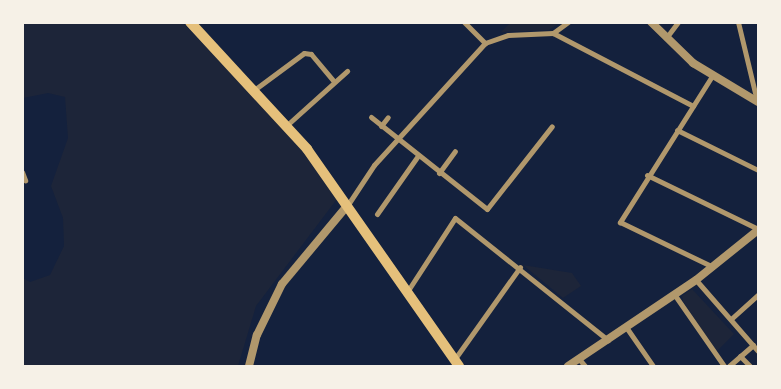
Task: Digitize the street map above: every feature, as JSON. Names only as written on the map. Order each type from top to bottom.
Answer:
[{"type":"main road","points":[[190,22],[287,125],[347,206],[457,363]]},
{"type":"street","points":[[464,22],[485,43]]},
{"type":"street","points":[[553,33],[568,22]]},
{"type":"street","points":[[651,22],[666,39],[712,76],[758,102]]},
{"type":"street","points":[[666,39],[678,22]]},
{"type":"street","points":[[738,22],[758,102]]},
{"type":"street","points":[[249,366],[257,335],[282,284],[347,206],[374,165],[397,142],[485,43],[508,35],[553,33],[693,106]]},
{"type":"street","points":[[254,90],[304,53],[311,54],[334,81]]},
{"type":"street","points":[[287,125],[347,71]]},
{"type":"street","points":[[712,76],[647,175],[620,222],[713,267]]},
{"type":"street","points":[[371,117],[397,142],[487,209],[552,126]]},
{"type":"street","points":[[381,126],[388,118]]},
{"type":"street","points":[[676,130],[758,170]]},
{"type":"street","points":[[439,173],[455,151]]},
{"type":"street","points":[[378,214],[417,157]]},
{"type":"street","points":[[22,172],[25,180]]},
{"type":"street","points":[[568,366],[696,280],[758,229],[647,175]]},
{"type":"street","points":[[408,292],[455,218],[520,267],[608,340]]},
{"type":"street","points":[[457,363],[520,267]]},
{"type":"street","points":[[696,280],[758,351]]},
{"type":"street","points":[[674,294],[724,366]]},
{"type":"street","points":[[731,318],[758,294]]},
{"type":"street","points":[[626,327],[653,366]]},
{"type":"street","points":[[729,366],[753,344]]},
{"type":"street","points":[[740,356],[750,366]]},
{"type":"street","points":[[580,359],[585,366]]},
{"type":"shaded area","points":[[23,23],[183,23],[297,142],[337,199],[256,306],[238,366],[23,366],[23,278],[30,282],[50,275],[64,246],[63,218],[51,186],[68,138],[65,97],[48,93],[23,98]]},
{"type":"shaded area","points":[[510,23],[559,23],[549,30],[501,32]]},
{"type":"shaded area","points":[[523,265],[572,273],[581,286],[563,298]]},
{"type":"shaded area","points":[[692,289],[734,334],[716,352],[683,301],[682,296]]}]
